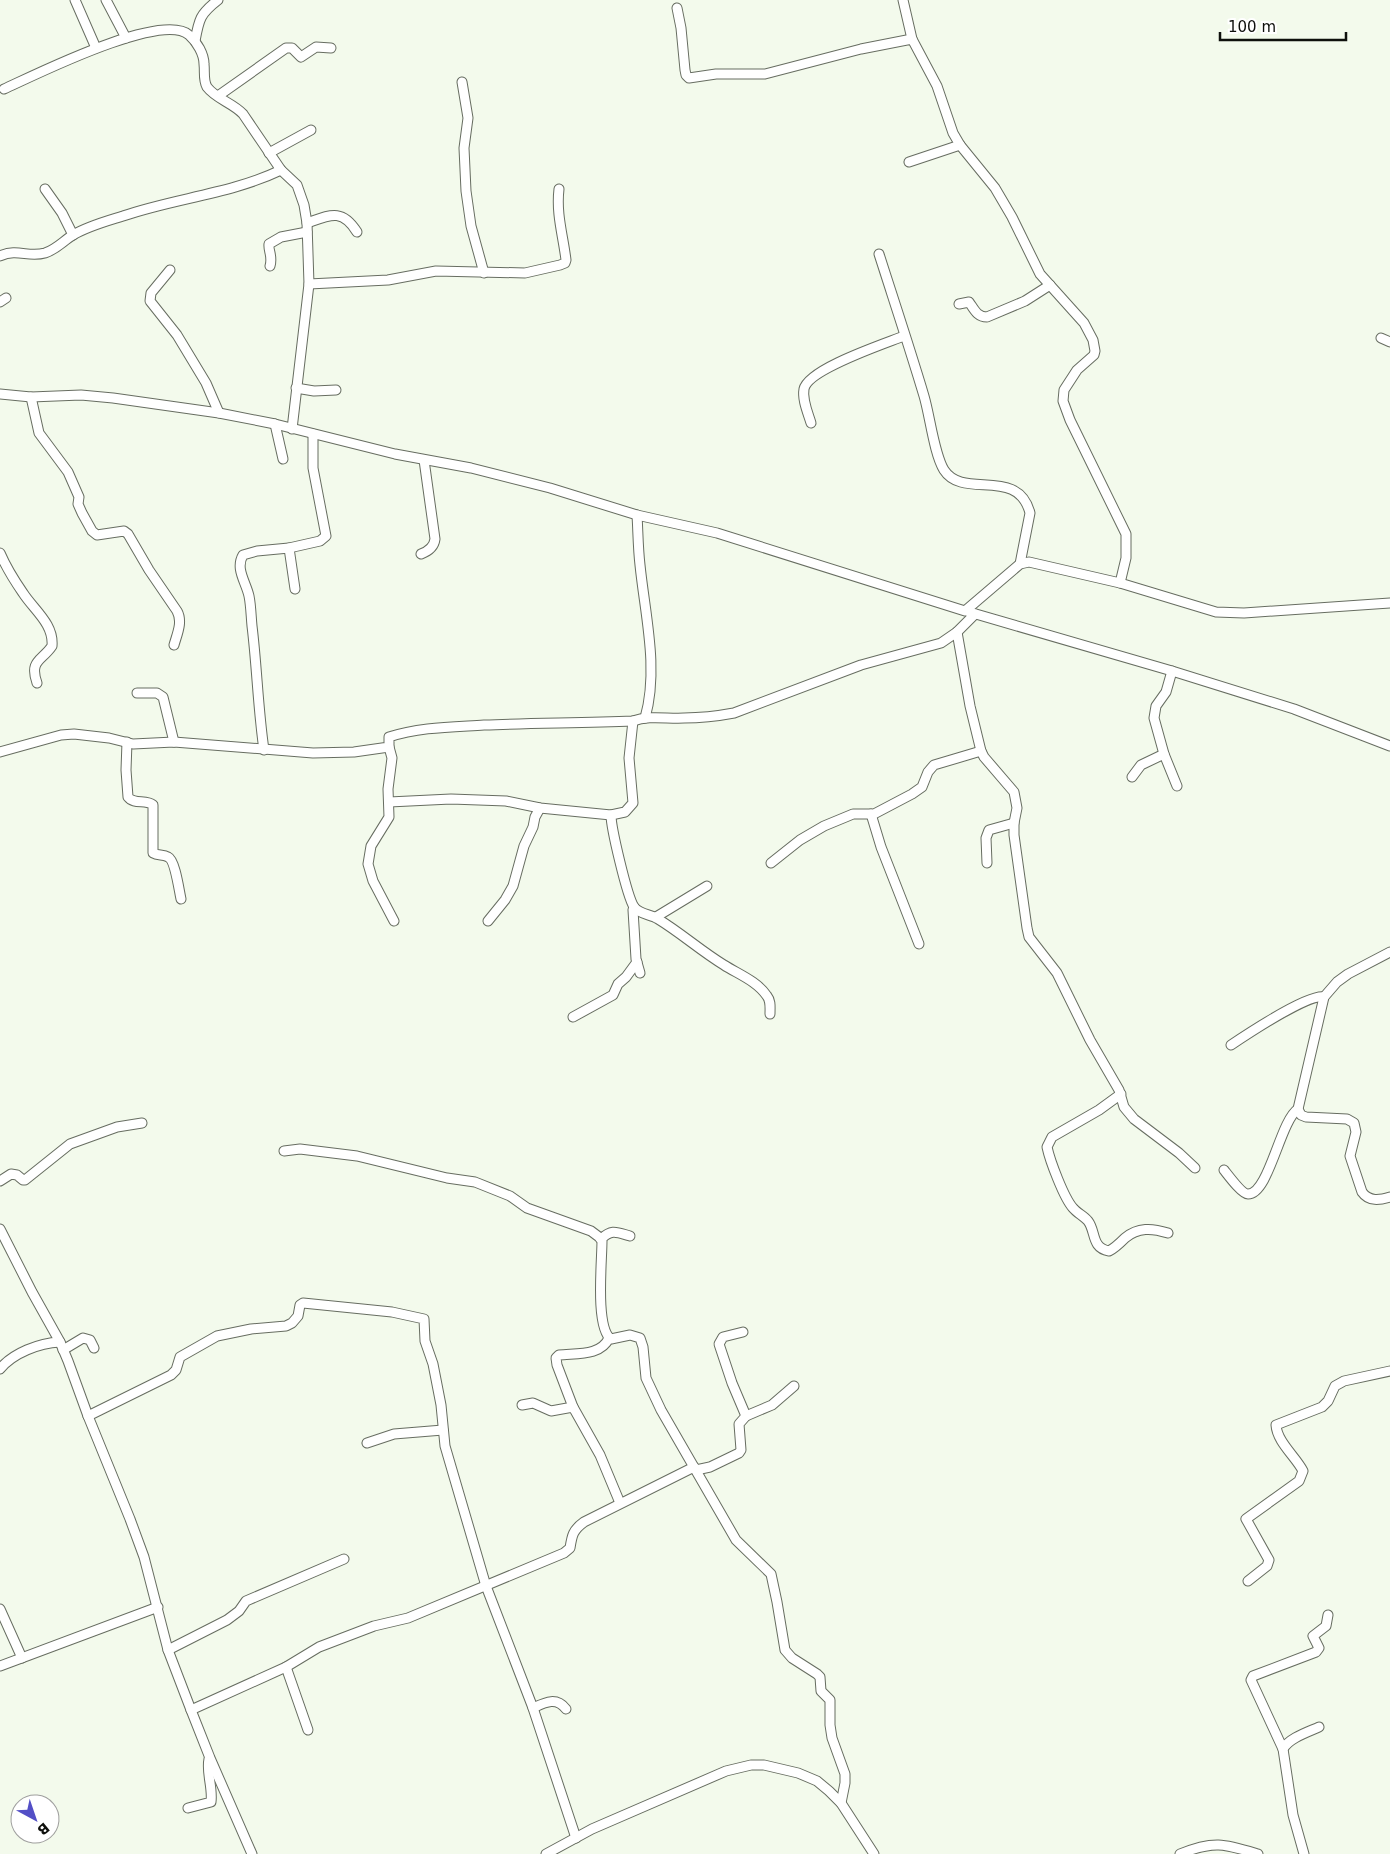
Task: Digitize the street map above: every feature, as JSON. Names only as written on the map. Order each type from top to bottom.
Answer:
[{"type":"street","points":[[75,0],[96,48]]},
{"type":"street","points":[[106,0],[126,38]]},
{"type":"street","points":[[195,41],[199,18],[218,0]]},
{"type":"street","points":[[903,0],[912,39],[937,86],[953,133],[960,145],[995,188],[1012,217],[1040,274],[1084,323],[1095,346],[1094,355],[1077,370],[1066,384],[1063,401],[1070,420],[1126,534],[1126,558],[1120,583]]},
{"type":"street","points":[[677,8],[685,70],[689,78],[710,74],[766,74],[853,51],[912,39]]},
{"type":"street","points":[[4,89],[96,48],[126,38],[173,29],[188,33],[195,41],[203,58],[206,86],[218,96],[236,106],[281,170],[292,178],[297,185],[304,205],[307,227],[309,284],[292,429]]},
{"type":"street","points":[[218,96],[286,48],[292,48],[301,57],[316,47],[331,48]]},
{"type":"street","points":[[462,82],[468,118],[464,148],[466,190],[471,226],[484,273]]},
{"type":"street","points":[[269,153],[311,130]]},
{"type":"street","points":[[908,162],[960,145]]},
{"type":"street","points":[[0,256],[12,251],[29,254],[44,253],[57,248],[73,235],[126,215],[255,182],[281,170]]},
{"type":"street","points":[[45,189],[62,213],[73,235]]},
{"type":"street","points":[[309,284],[388,280],[436,271],[525,273],[565,263],[566,257],[557,205],[559,189]]},
{"type":"street","points":[[270,266],[272,259],[269,244],[326,217],[341,216],[349,220],[357,232]]},
{"type":"street","points":[[879,254],[925,398],[941,464],[945,472],[953,479],[963,483],[995,485],[1013,490],[1028,507],[1030,513],[1020,564]]},
{"type":"street","points":[[170,270],[150,293],[150,300],[177,335],[206,383],[219,413]]},
{"type":"street","points":[[959,304],[969,302],[977,314],[981,317],[987,317],[1025,301],[1050,285]]},
{"type":"street","points":[[811,423],[803,392],[808,380],[838,362],[904,336]]},
{"type":"street","points":[[1381,338],[1390,342]]},
{"type":"street","points":[[296,388],[314,391],[336,390]]},
{"type":"street","points":[[0,394],[30,397],[81,395],[219,413],[276,424],[424,460],[472,468],[533,483],[637,515],[717,534],[974,614],[1172,671],[1302,712],[1390,746]]},
{"type":"street","points":[[30,397],[39,433],[68,472],[79,497],[78,504],[94,534],[102,536],[124,531],[128,534],[149,570],[181,617],[174,645]]},
{"type":"street","points":[[276,424],[283,458]]},
{"type":"street","points":[[264,750],[249,595],[240,564],[243,555],[248,553],[289,548],[320,541],[326,536],[313,468],[313,434]]},
{"type":"street","points":[[421,554],[434,545],[435,539],[424,460]]},
{"type":"street","points":[[637,515],[640,564],[649,633],[649,700],[645,718]]},
{"type":"street","points":[[289,548],[295,588]]},
{"type":"street","points":[[0,553],[6,567],[49,628],[52,636],[52,646],[37,661],[34,672],[37,683]]},
{"type":"street","points":[[965,610],[1020,564],[1029,562],[1120,583],[1206,609],[1228,613],[1390,603]]},
{"type":"street","points":[[394,921],[373,881],[368,864],[371,846],[389,817],[388,789],[392,758],[389,737],[421,730],[504,724],[633,721],[645,718],[684,718],[734,713],[861,665],[941,643],[957,632],[974,614]]},
{"type":"street","points":[[957,632],[970,706],[981,751],[1014,792],[1017,808],[1014,823],[1026,928],[1029,937],[1057,973],[1120,1094],[1124,1107],[1134,1119],[1179,1153],[1195,1168]]},
{"type":"street","points":[[1172,671],[1166,692],[1154,711],[1154,718],[1164,754],[1177,786]]},
{"type":"street","points":[[137,693],[157,693],[163,697],[174,742]]},
{"type":"street","points":[[388,802],[473,800],[506,802],[540,808],[611,815],[625,812],[632,803],[629,758],[633,721]]},
{"type":"street","points":[[0,752],[61,735],[74,734],[109,738],[137,744],[174,742],[313,753],[354,752],[389,747]]},
{"type":"street","points":[[127,742],[126,770],[128,797],[133,801],[148,802],[153,806],[153,853],[166,856],[172,860],[181,899]]},
{"type":"street","points":[[771,863],[800,840],[824,826],[853,814],[871,814],[883,810],[921,788],[928,772],[934,765],[981,751]]},
{"type":"street","points":[[1132,777],[1142,765],[1164,754]]},
{"type":"street","points":[[488,921],[506,900],[514,886],[524,846],[534,827],[535,817],[540,808]]},
{"type":"street","points":[[871,814],[881,847],[919,944]]},
{"type":"street","points":[[611,815],[612,830],[624,878],[634,907],[637,962],[640,973]]},
{"type":"street","points":[[988,863],[986,838],[989,830],[1014,823]]},
{"type":"street","points":[[656,917],[706,886]]},
{"type":"street","points":[[634,907],[640,912],[656,917],[722,964],[760,988],[771,1003],[770,1014]]},
{"type":"street","points":[[1224,1170],[1243,1192],[1248,1194],[1252,1193],[1262,1183],[1286,1125],[1298,1109],[1324,997],[1337,982],[1348,974],[1390,952]]},
{"type":"street","points":[[573,1017],[613,995],[618,984],[626,978],[637,962]]},
{"type":"street","points":[[1231,1045],[1254,1029],[1301,1003],[1320,996],[1324,997]]},
{"type":"street","points":[[1120,1094],[1099,1110],[1052,1138],[1047,1147],[1050,1159],[1072,1207],[1089,1223],[1095,1240],[1104,1250],[1109,1251],[1113,1249],[1127,1236],[1142,1229],[1168,1233]]},
{"type":"street","points":[[1298,1109],[1301,1115],[1306,1117],[1347,1119],[1354,1124],[1356,1132],[1350,1156],[1362,1192],[1365,1196],[1374,1200],[1390,1197]]},
{"type":"street","points":[[0,1181],[11,1174],[17,1175],[24,1180],[70,1144],[117,1127],[142,1123]]},
{"type":"street","points":[[284,1151],[300,1149],[357,1156],[447,1178],[475,1182],[510,1196],[527,1208],[591,1231],[601,1240]]},
{"type":"street","points":[[0,1229],[62,1346],[144,1557],[168,1650],[210,1758],[252,1854]]},
{"type":"street","points":[[620,1503],[600,1455],[573,1407],[556,1358],[560,1355],[599,1350],[606,1344],[608,1338],[605,1332],[602,1310],[601,1240],[613,1231],[630,1236]]},
{"type":"street","points":[[88,1416],[171,1375],[176,1370],[180,1357],[217,1336],[251,1329],[286,1326],[292,1323],[298,1316],[300,1305],[306,1303],[392,1312],[419,1316],[424,1319],[425,1341],[434,1364],[441,1405],[445,1446],[486,1586],[533,1708],[576,1838]]},
{"type":"street","points":[[743,1332],[723,1337],[719,1344],[732,1383],[746,1416]]},
{"type":"street","points":[[608,1338],[614,1339],[630,1335],[640,1338],[650,1388],[736,1540],[771,1574],[784,1650],[792,1658],[820,1677],[820,1688],[830,1700],[832,1738],[845,1774],[841,1803]]},
{"type":"street","points":[[0,1369],[12,1358],[44,1343],[62,1346],[83,1338],[90,1340],[94,1348]]},
{"type":"street","points":[[1248,1581],[1267,1566],[1269,1560],[1246,1519],[1299,1481],[1303,1471],[1276,1430],[1276,1425],[1322,1407],[1328,1401],[1332,1390],[1339,1383],[1390,1371]]},
{"type":"street","points":[[191,1710],[286,1667],[307,1653],[335,1641],[374,1626],[408,1618],[568,1551],[575,1528],[620,1503],[695,1469],[710,1467],[739,1453],[742,1448],[739,1424],[746,1416],[772,1405],[794,1386]]},
{"type":"street","points":[[522,1405],[533,1403],[551,1411],[573,1407]]},
{"type":"street","points":[[367,1442],[394,1434],[443,1430]]},
{"type":"street","points":[[168,1650],[233,1616],[246,1601],[344,1559]]},
{"type":"street","points":[[0,1666],[158,1607]]},
{"type":"street","points":[[0,1609],[22,1658]]},
{"type":"street","points":[[1304,1854],[1293,1816],[1283,1749],[1251,1680],[1253,1676],[1316,1652],[1318,1648],[1313,1636],[1326,1626],[1328,1615]]},
{"type":"street","points":[[286,1667],[308,1730]]},
{"type":"street","points":[[533,1708],[547,1702],[553,1702],[562,1705],[566,1709]]},
{"type":"street","points":[[1283,1749],[1292,1740],[1319,1727]]},
{"type":"street","points":[[188,1808],[211,1802],[208,1767],[210,1758]]},
{"type":"street","points":[[546,1854],[592,1829],[726,1771],[751,1765],[764,1765],[798,1773],[817,1781],[841,1803],[874,1854]]},
{"type":"street","points":[[1180,1854],[1199,1846],[1218,1844],[1258,1854]]}]
